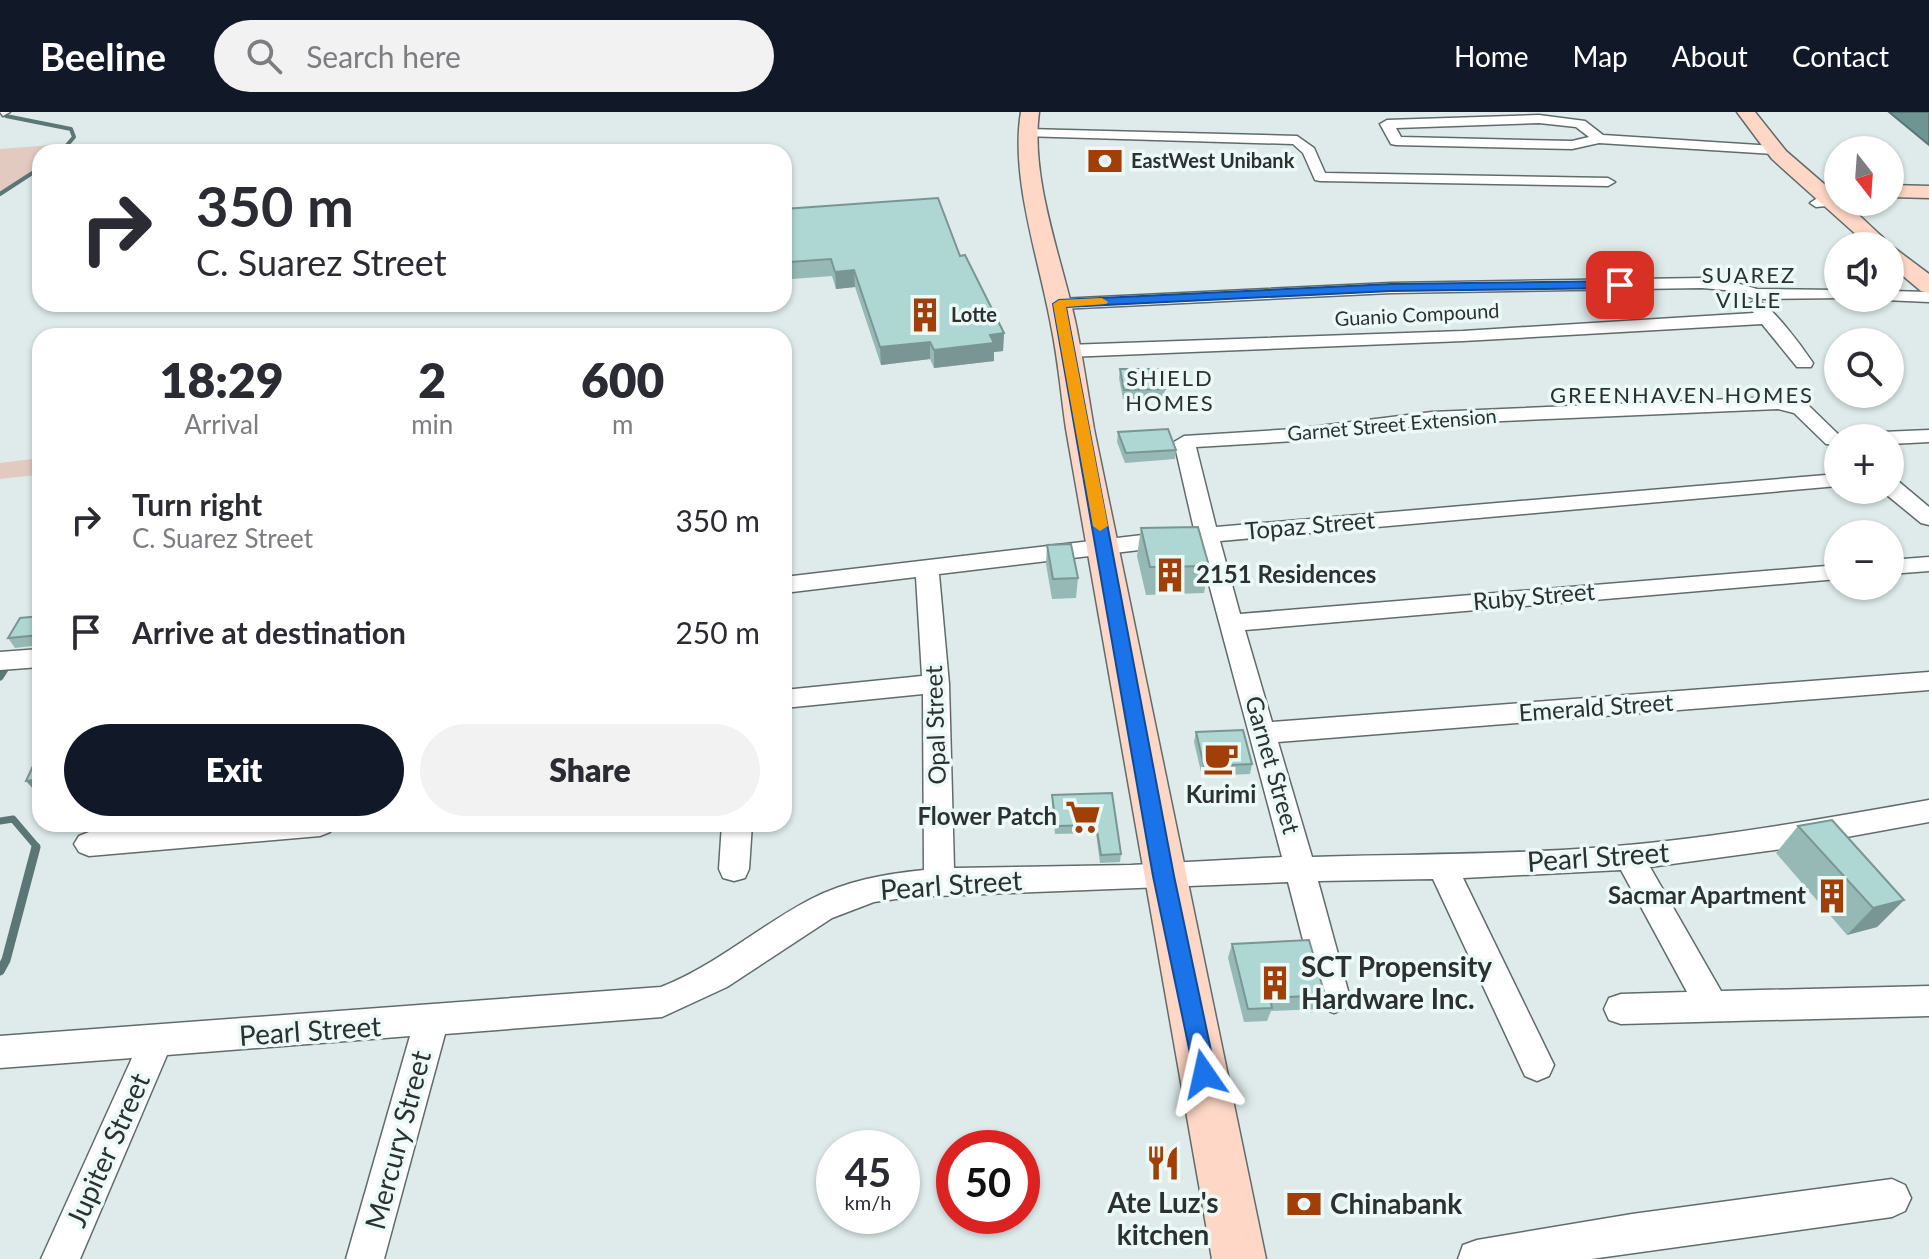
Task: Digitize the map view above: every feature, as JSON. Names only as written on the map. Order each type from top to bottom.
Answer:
[{"type":"main road","points":[[1030,112],[1027,133],[1039,217],[1059,304],[1164,876],[1239,1259]]},
{"type":"main road","points":[[1746,112],[1774,150],[1824,193]]},
{"type":"main road","points":[[1904,191],[1929,192]]},
{"type":"main road","points":[[1849,216],[1867,232]]},
{"type":"main road","points":[[1904,265],[1929,286]]},
{"type":"street","points":[[1599,139],[1587,127],[1563,119],[1476,118],[1441,123],[1387,124],[1396,141],[1572,145],[1599,139],[1701,149],[1774,150]]},
{"type":"street","points":[[1027,133],[1297,140],[1309,151],[1320,177],[1608,182]]},
{"type":"street","points":[[1059,304],[1391,288],[1702,283],[1756,294],[1824,295]]},
{"type":"street","points":[[1740,289],[1804,363]]},
{"type":"street","points":[[1904,296],[1929,297]]},
{"type":"street","name":"Guanio Compound","points":[[1067,351],[1463,336],[1768,318]]},
{"type":"street","name":"Garnet Street Extension","points":[[1206,535],[1184,442],[1295,435],[1432,418],[1790,404],[1805,412],[1824,430]]},
{"type":"street","points":[[1904,437],[1929,436]]},
{"type":"street","name":"Topaz Street","points":[[792,584],[1206,535],[1824,481]]},
{"type":"street","points":[[1904,497],[1929,518]]},
{"type":"street","name":"Garnet Street","points":[[1206,535],[1302,869],[1334,998]]},
{"type":"street","points":[[1904,566],[1929,564]]},
{"type":"street","name":"Opal Street","points":[[927,568],[936,684],[939,882]]},
{"type":"street","name":"Ruby Street","points":[[1231,623],[1824,573]]},
{"type":"street","points":[[0,661],[32,659]]},
{"type":"street","name":"Emerald Street","points":[[1264,733],[1929,681]]},
{"type":"street","points":[[792,698],[936,684]]},
{"type":"street","name":"Pearl Street","points":[[0,1052],[431,1022],[662,1002],[693,989],[851,895],[872,889],[939,882],[1442,867],[1629,857],[1757,841],[1929,811]]},
{"type":"street","points":[[89,844],[228,832]]},
{"type":"street","points":[[734,869],[736,832]]},
{"type":"street","points":[[1629,857],[1712,1006]]},
{"type":"street","points":[[1442,867],[1537,1065]]},
{"type":"street","points":[[1621,1009],[1929,1001]]},
{"type":"street","name":"Mercury Street","points":[[365,1259],[431,1022]]},
{"type":"street","name":"Jupiter Street","points":[[60,1259],[156,1042]]},
{"type":"street","points":[[1477,1259],[1632,1233],[1892,1198]]},
{"type":"shaded area","points":[[32,147],[32,170],[0,195],[0,149]]},
{"type":"shaded area","points":[[32,459],[32,475],[0,479],[0,463]]},
{"type":"water","points":[[1889,112],[1929,112],[1929,145]]},
{"type":"building","name":"Lotte","points":[[938,198],[960,256],[965,255],[1004,333],[990,335],[994,343],[934,350],[930,342],[880,347],[854,270],[835,272],[831,259],[792,262],[792,208]]},
{"type":"building","points":[[1120,369],[1160,369],[1165,389],[1124,390]]},
{"type":"building","points":[[1168,429],[1176,450],[1126,453],[1118,432]]},
{"type":"building","points":[[1198,527],[1209,566],[1150,567],[1141,528]]},
{"type":"building","points":[[1071,544],[1078,578],[1053,579],[1047,545]]},
{"type":"building","points":[[32,617],[32,636],[8,638],[20,618]]},
{"type":"building","name":"Kurimi","points":[[1243,730],[1252,764],[1204,766],[1196,732]]},
{"type":"building","name":"Flower Patch","points":[[1112,793],[1121,854],[1101,855],[1096,825],[1056,826],[1052,795]]},
{"type":"building","points":[[1832,820],[1904,900],[1873,908],[1798,826]]},
{"type":"building","name":"SCT Propensity Hardware Inc.","points":[[1309,940],[1325,995],[1270,998],[1272,1008],[1248,1009],[1232,944]]},
{"type":"waterway","points":[[6,116],[71,129],[74,137],[68,144]]},
{"type":"waterway","points":[[0,194],[32,173]]},
{"type":"waterway","points":[[0,677],[7,666]]},
{"type":"waterway","points":[[0,821],[13,819],[36,846],[35,849]]},
{"type":"waterway","points":[[0,971],[6,960],[36,847]]},
{"type":"slow traffic","points":[[1100,526],[1059,304],[1102,302]]},
{"type":"place","name":"EastWest Unibank","points":[[1105,161]]},
{"type":"place","name":"Lotte","points":[[925,315]]},
{"type":"place","name":"2151 Residences","points":[[1170,575]]},
{"type":"place","name":"Kurimi","points":[[1221,758]]},
{"type":"place","name":"Flower Patch","points":[[1083,817]]},
{"type":"place","name":"Sacmar Apartment","points":[[1832,896]]},
{"type":"place","name":"SCT Propensity Hardware Inc.","points":[[1275,983]]},
{"type":"place","name":"Ate Luz's kitchen","points":[[1163,1163]]},
{"type":"place","name":"Chinabank","points":[[1304,1204]]},
{"type":"district","name":"SUAREZ VILLE","points":[[1749,288]]},
{"type":"district","name":"SHIELD HOMES","points":[[1170,390]]},
{"type":"district","name":"GREENHAVEN HOMES","points":[[1682,395]]},
{"type":"route","points":[[1204,1074],[1164,876],[1059,304],[1391,288],[1620,285]]}]
